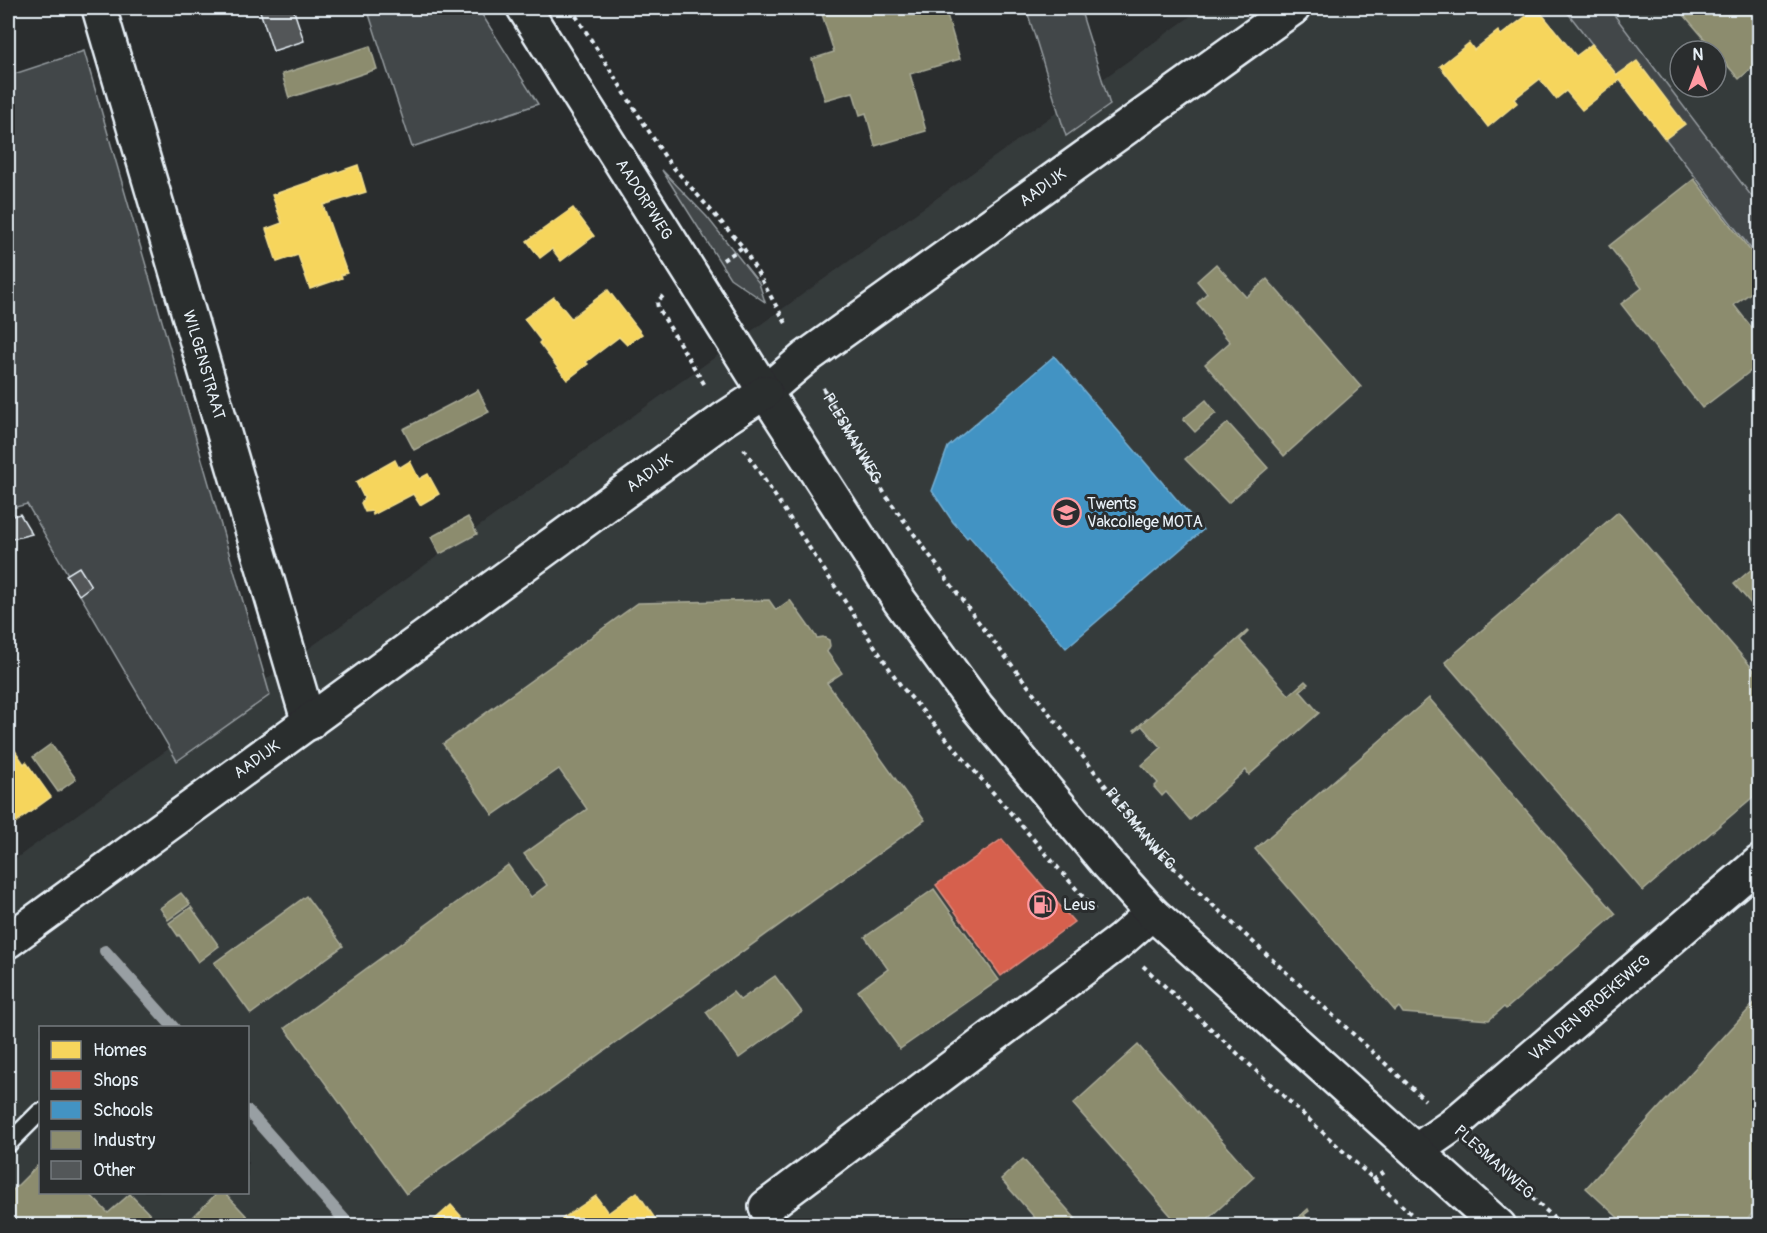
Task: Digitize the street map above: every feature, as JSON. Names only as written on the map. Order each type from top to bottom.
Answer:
[{"type":"street","name":"WILGENSTRAAT","points":[[99,8],[309,723]]},
{"type":"street","name":"AADORPWEG","points":[[524,8],[765,392]]},
{"type":"street","name":"AADIJK","points":[[8,941],[714,426],[765,392],[805,358],[1293,8]]},
{"type":"street","points":[[765,392],[899,600],[970,698],[1044,789],[1152,913],[1499,1226]]},
{"type":"street","name":"VAN DEN BROEKEWEG","points":[[1417,1150],[1453,1125],[1760,861]]},
{"type":"street","points":[[766,1208],[1120,941],[1152,913]]},
{"type":"lane","points":[[8,1144],[39,1113]]},
{"type":"path","points":[[571,8],[667,160],[743,247],[805,358]]},
{"type":"path","name":"PLESMANWEG","points":[[805,358],[886,496],[980,624],[1153,847],[1190,884],[1563,1226]]},
{"type":"shaded area","points":[[367,8],[478,8],[538,104],[412,147]]},
{"type":"shaded area","points":[[1026,8],[1080,8],[1110,105],[1066,136]]},
{"type":"shaded area","points":[[1202,8],[1759,8],[1759,1225],[8,1225],[8,864]]},
{"type":"shaded area","points":[[1564,8],[1609,8],[1668,86],[1668,99],[1678,99],[1759,206],[1759,259]]},
{"type":"shaded area","points":[[84,51],[270,695],[177,761],[27,504],[8,509],[8,76]]},
{"type":"shaded area","points":[[662,170],[707,217],[759,283],[765,302],[730,278]]},
{"type":"building: Homes","points":[[1537,8],[1576,56],[1592,44],[1617,75],[1637,61],[1685,124],[1665,139],[1620,80],[1582,110],[1566,91],[1556,99],[1540,79],[1514,99],[1517,103],[1488,127],[1440,66],[1469,43],[1474,50],[1498,31],[1501,35]]},
{"type":"building: Homes","points":[[358,165],[366,192],[323,205],[347,273],[341,275],[342,278],[310,289],[298,255],[277,262],[266,229],[282,223],[272,195]]},
{"type":"building: Homes","points":[[573,208],[594,236],[561,261],[552,249],[540,258],[527,241]]},
{"type":"building: Homes","points":[[608,290],[642,334],[627,345],[619,337],[567,380],[524,319],[554,297],[571,318]]},
{"type":"building: Homes","points":[[395,460],[399,468],[410,461],[419,479],[428,474],[439,494],[420,505],[413,494],[373,515],[372,511],[365,512],[361,503],[364,498],[356,482]]},
{"type":"building: Homes","points":[[8,740],[51,797],[8,828]]},
{"type":"building: Homes","points":[[637,1192],[660,1226],[566,1226],[562,1219],[596,1196],[608,1213]]},
{"type":"building: Homes","points":[[451,1205],[470,1226],[432,1226],[430,1224]]},
{"type":"building: Shops","points":[[1002,839],[1074,922],[1001,976],[936,885]]},
{"type":"building: Schools","name":"Twents Vakcollege MOTA","points":[[1054,356],[1203,530],[1066,648],[969,536],[967,538],[953,522],[932,491],[948,447]]},
{"type":"building: Industry","points":[[820,8],[945,8],[960,59],[910,74],[926,131],[875,146],[866,113],[860,115],[853,92],[825,100],[812,59],[834,52]]},
{"type":"building: Industry","points":[[1760,8],[1760,61],[1739,79],[1728,66],[1728,39],[1705,39],[1679,9]]},
{"type":"building: Industry","points":[[370,46],[377,69],[289,98],[282,74]]},
{"type":"building: Industry","points":[[1760,156],[1760,173],[1751,163]]},
{"type":"building: Industry","points":[[1694,179],[1760,263],[1760,286],[1734,305],[1760,338],[1760,364],[1702,408],[1621,304],[1642,288],[1609,246]]},
{"type":"building: Industry","points":[[1216,264],[1246,297],[1267,279],[1361,387],[1284,456],[1205,364],[1230,342],[1197,303],[1207,293],[1197,281]]},
{"type":"building: Industry","points":[[478,390],[489,412],[414,450],[403,429]]},
{"type":"building: Industry","points":[[1206,400],[1216,413],[1195,432],[1183,419]]},
{"type":"building: Industry","points":[[1228,423],[1268,468],[1228,503],[1185,459]]},
{"type":"building: Industry","points":[[1618,512],[1760,677],[1760,791],[1643,891],[1445,662]]},
{"type":"building: Industry","points":[[468,517],[477,534],[440,554],[431,537]]},
{"type":"building: Industry","points":[[1760,562],[1760,614],[1734,584]]},
{"type":"building: Industry","points":[[769,600],[776,610],[790,600],[817,638],[823,637],[829,640],[830,646],[827,652],[842,673],[827,683],[925,820],[406,1194],[285,1028],[508,865],[531,897],[547,885],[524,854],[587,809],[559,769],[493,815],[443,744],[638,603]]},
{"type":"building: Industry","points":[[1247,631],[1240,640],[1289,695],[1305,681],[1308,684],[1300,691],[1319,713],[1249,775],[1246,770],[1190,820],[1166,792],[1162,796],[1154,787],[1158,783],[1142,765],[1161,748],[1142,726],[1134,730]]},
{"type":"building: Industry","points":[[1429,698],[1616,914],[1506,1009],[1504,1007],[1489,1020],[1403,1013],[1399,1007],[1395,1011],[1255,849]]},
{"type":"building: Industry","points":[[51,744],[76,779],[58,792],[33,757]]},
{"type":"building: Industry","points":[[934,889],[999,980],[900,1049],[858,991],[888,969],[865,937]]},
{"type":"building: Industry","points":[[181,893],[190,904],[168,920],[160,908]]},
{"type":"building: Industry","points":[[306,896],[343,946],[251,1014],[214,963]]},
{"type":"building: Industry","points":[[191,907],[219,946],[198,962],[169,923]]},
{"type":"building: Industry","points":[[775,976],[802,1012],[739,1058],[706,1012],[733,992],[740,1000]]},
{"type":"building: Industry","points":[[1760,997],[1760,1205],[1741,1226],[1627,1226],[1586,1188]]},
{"type":"building: Industry","points":[[1138,1045],[1254,1177],[1200,1226],[1180,1226],[1073,1104]]},
{"type":"building: Industry","points":[[1023,1159],[1082,1226],[1042,1226],[1001,1179]]},
{"type":"building: Industry","points":[[39,1164],[39,1194],[90,1194],[108,1213],[130,1194],[161,1226],[8,1226],[8,1195]]},
{"type":"building: Industry","points":[[216,1194],[226,1194],[256,1226],[184,1226]]},
{"type":"building: Industry","points":[[1308,1209],[1309,1211],[1304,1215],[1311,1223],[1316,1219],[1322,1226],[1289,1226]]},
{"type":"building: Other","points":[[259,8],[293,8],[304,41],[273,51]]},
{"type":"building: Other","points":[[20,514],[32,534],[8,540],[8,517]]},
{"type":"building: Other","points":[[79,567],[91,586],[79,595],[66,575]]},
{"type":"waterway","points":[[105,951],[172,1026]]},
{"type":"waterway","points":[[249,1112],[350,1226]]},
{"type":"place","name":"Twents Vakcollege MOTA","points":[[1066,513]]},
{"type":"place","name":"Leus","points":[[1042,905]]}]
